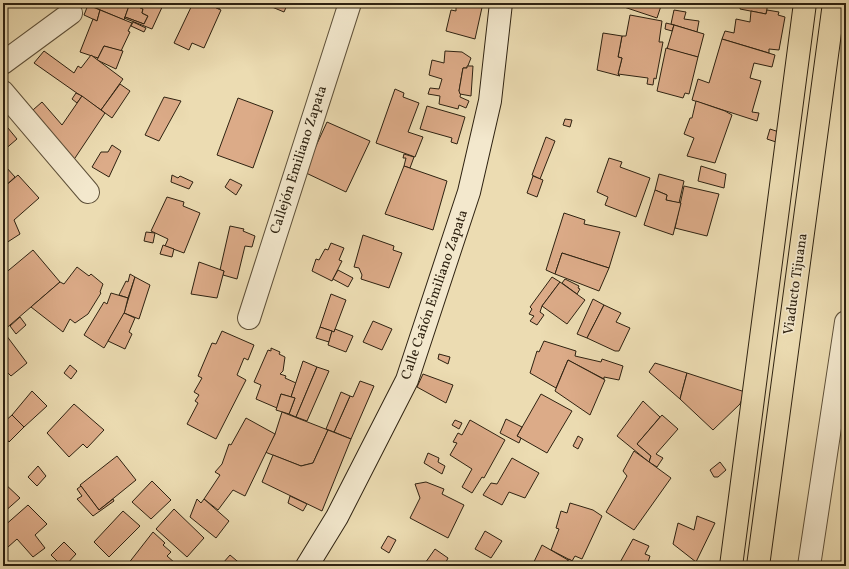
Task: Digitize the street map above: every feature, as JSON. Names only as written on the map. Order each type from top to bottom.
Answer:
[{"type":"highway","name":"Viaducto Tijuana","points":[[731,566],[805,3]]},
{"type":"highway","name":"Viaducto Tijuana","points":[[758,566],[834,3]]},
{"type":"street","name":"Callejón Emiliano Zapata","points":[[249,318],[350,3]]},
{"type":"street","name":"Calle Cañón Emiliano Zapata","points":[[307,566],[337,517],[410,373],[469,192],[490,101],[501,3]]},
{"type":"street","points":[[3,64],[71,13]]},
{"type":"street","points":[[3,92],[88,192]]},
{"type":"street","points":[[809,566],[846,322]]},
{"type":"building","points":[[84,3],[130,3],[124,20]]},
{"type":"building","points":[[130,3],[137,3],[136,6],[143,9],[142,13],[148,16],[144,24],[125,17]]},
{"type":"building","points":[[137,3],[164,3],[152,29],[124,18],[125,17],[144,24],[148,16],[142,13],[143,9],[136,6]]},
{"type":"building","points":[[193,3],[206,3],[221,10],[204,48],[192,43],[189,50],[174,43]]},
{"type":"building","points":[[206,3],[222,3],[219,9]]},
{"type":"building","points":[[273,3],[288,3],[284,12],[272,7]]},
{"type":"building","points":[[451,3],[483,3],[475,39],[446,31],[451,10],[456,11],[456,4]]},
{"type":"building","points":[[612,3],[662,3],[657,18]]},
{"type":"building","points":[[741,3],[768,3],[766,14],[740,9]]},
{"type":"building","points":[[88,5],[100,10],[97,21],[84,15]]},
{"type":"building","points":[[100,10],[132,23],[128,31],[130,32],[121,51],[104,46],[98,58],[80,52],[93,19],[97,21]]},
{"type":"building","points":[[674,10],[686,12],[684,19],[699,21],[697,32],[671,24]]},
{"type":"building","points":[[767,10],[779,12],[778,15],[785,17],[779,50],[769,49],[769,53],[722,39],[725,31],[734,33],[736,19],[750,22],[751,11],[766,14]]},
{"type":"building","points":[[630,15],[662,21],[659,42],[663,42],[656,79],[654,78],[653,85],[647,84],[648,78],[618,74],[622,58],[618,57],[622,36],[626,36]]},
{"type":"building","points":[[133,22],[146,28],[144,32],[131,26]]},
{"type":"building","points":[[666,23],[674,25],[672,31],[665,29]]},
{"type":"building","points":[[674,25],[704,34],[698,57],[667,49]]},
{"type":"building","points":[[603,33],[622,36],[618,57],[622,58],[618,74],[620,76],[597,70]]},
{"type":"building","points":[[722,39],[775,55],[772,67],[754,63],[750,78],[761,81],[752,112],[759,113],[757,121],[692,100],[698,79],[709,83]]},
{"type":"building","points":[[104,46],[123,51],[116,69],[97,60]]},
{"type":"building","points":[[666,48],[698,57],[689,94],[685,93],[683,98],[657,91]]},
{"type":"building","points":[[44,51],[74,73],[78,66],[81,68],[91,55],[123,79],[101,110],[34,63]]},
{"type":"building","points":[[445,51],[462,52],[471,58],[467,68],[463,68],[459,91],[461,92],[460,97],[469,101],[466,108],[459,105],[458,109],[439,104],[440,96],[428,94],[430,88],[439,89],[442,79],[429,75],[432,60],[444,63]]},
{"type":"building","points":[[467,66],[473,66],[471,96],[460,94],[459,91],[463,68],[467,68]]},
{"type":"building","points":[[120,84],[130,91],[112,118],[101,110]]},
{"type":"building","points":[[395,89],[404,93],[403,97],[419,103],[408,132],[423,137],[415,157],[376,143]]},
{"type":"building","points":[[76,93],[82,96],[77,103],[72,99]]},
{"type":"building","points":[[82,96],[105,113],[69,167],[25,117],[42,102],[62,125]]},
{"type":"building","points":[[164,97],[181,101],[159,141],[145,135]]},
{"type":"building","points":[[238,98],[273,111],[253,168],[217,155]]},
{"type":"building","points":[[696,101],[732,115],[715,163],[687,156],[694,138],[684,134],[690,118],[692,118]]},
{"type":"building","points":[[427,106],[465,117],[457,144],[451,142],[452,138],[420,129]]},
{"type":"building","points":[[565,119],[572,120],[570,127],[563,125]]},
{"type":"building","points":[[3,122],[17,139],[3,151]]},
{"type":"building","points":[[327,122],[370,141],[346,192],[304,172]]},
{"type":"building","points":[[770,129],[779,132],[776,142],[767,139]]},
{"type":"building","points":[[546,137],[555,141],[540,179],[532,175]]},
{"type":"building","points":[[112,145],[121,151],[109,177],[92,167],[101,152],[108,152]]},
{"type":"building","points":[[404,154],[414,157],[410,168],[404,166],[406,158],[403,158]]},
{"type":"building","points":[[609,158],[622,162],[620,167],[650,178],[636,217],[605,205],[608,197],[597,192]]},
{"type":"building","points":[[404,166],[447,181],[433,230],[385,214]]},
{"type":"building","points":[[701,166],[726,174],[724,188],[698,181]]},
{"type":"building","points":[[6,167],[15,177],[3,188],[3,170]]},
{"type":"building","points":[[659,174],[684,181],[679,203],[666,200],[667,195],[655,190]]},
{"type":"building","points":[[18,175],[39,198],[14,220],[20,234],[3,245],[3,188]]},
{"type":"building","points":[[172,175],[178,178],[180,176],[193,182],[189,189],[171,182]]},
{"type":"building","points":[[533,176],[543,180],[537,197],[527,193]]},
{"type":"building","points":[[230,179],[242,185],[236,195],[225,187]]},
{"type":"building","points":[[684,186],[719,194],[707,236],[675,228]]},
{"type":"building","points":[[655,190],[667,195],[666,200],[681,203],[673,235],[644,225]]},
{"type":"building","points":[[167,197],[184,202],[183,206],[200,213],[184,253],[165,246],[168,239],[151,231]]},
{"type":"building","points":[[564,213],[585,220],[584,224],[620,232],[609,268],[562,253],[555,274],[546,270]]},
{"type":"building","points":[[230,226],[244,229],[243,231],[255,236],[252,247],[245,246],[237,279],[223,275],[224,271],[220,270]]},
{"type":"building","points":[[146,232],[155,233],[153,243],[144,241]]},
{"type":"building","points":[[363,235],[394,246],[393,250],[402,253],[389,288],[361,279],[362,275],[359,268],[354,267]]},
{"type":"building","points":[[331,243],[344,248],[339,260],[342,261],[332,281],[312,271],[316,259],[319,260],[325,249],[328,250]]},
{"type":"building","points":[[163,245],[174,249],[172,257],[160,254]]},
{"type":"building","points":[[33,250],[60,282],[3,331],[3,275]]},
{"type":"building","points":[[562,253],[609,268],[599,291],[555,274]]},
{"type":"building","points":[[199,262],[224,271],[217,298],[191,294]]},
{"type":"building","points":[[77,267],[89,276],[91,274],[103,284],[101,293],[88,314],[75,323],[70,319],[63,332],[31,307],[60,282],[64,284]]},
{"type":"building","points":[[338,270],[353,278],[348,287],[333,279]]},
{"type":"building","points":[[130,274],[135,277],[128,298],[119,295],[126,281],[128,282]]},
{"type":"building","points":[[135,277],[150,285],[139,319],[124,313]]},
{"type":"building","points":[[552,277],[560,282],[542,306],[540,312],[544,315],[537,325],[530,321],[534,316],[529,314],[532,309],[530,307]]},
{"type":"building","points":[[565,279],[579,286],[578,288],[580,289],[577,294],[562,283]]},
{"type":"building","points":[[560,282],[585,300],[567,324],[542,306]]},
{"type":"building","points":[[111,293],[128,298],[124,314],[104,348],[84,335],[104,302],[107,304]]},
{"type":"building","points":[[331,294],[346,300],[334,332],[320,327]]},
{"type":"building","points":[[593,299],[604,305],[587,338],[577,334]]},
{"type":"building","points":[[604,305],[621,313],[616,322],[630,328],[619,351],[615,351],[587,338]]},
{"type":"building","points":[[124,313],[135,318],[129,332],[132,334],[125,349],[108,341]]},
{"type":"building","points":[[20,317],[26,325],[16,334],[10,326]]},
{"type":"building","points":[[373,321],[392,329],[382,350],[363,342]]},
{"type":"building","points":[[320,327],[332,331],[329,342],[316,338]]},
{"type":"building","points":[[335,329],[353,336],[346,352],[328,345],[332,331],[334,332]]},
{"type":"building","points":[[3,331],[27,363],[11,376],[8,373],[3,378]]},
{"type":"building","points":[[222,331],[254,345],[248,360],[244,358],[237,375],[246,380],[216,439],[187,424],[198,403],[195,401],[199,395],[194,392],[202,378],[198,376],[212,343],[216,344]]},
{"type":"building","points":[[544,341],[576,351],[575,356],[601,362],[602,359],[623,366],[619,380],[604,377],[604,379],[568,360],[556,388],[530,373],[537,351],[539,352]]},
{"type":"building","points":[[271,348],[280,352],[279,354],[285,357],[283,371],[280,374],[296,383],[291,397],[281,394],[277,408],[256,399],[261,385],[254,382],[268,350],[271,351]]},
{"type":"building","points":[[439,354],[450,357],[448,364],[438,359]]},
{"type":"building","points":[[568,360],[605,380],[590,415],[555,391]]},
{"type":"building","points":[[303,361],[317,367],[296,417],[289,414],[295,398],[291,397]]},
{"type":"building","points":[[655,363],[687,373],[680,399],[649,372]]},
{"type":"building","points":[[70,365],[77,371],[71,379],[64,373]]},
{"type":"building","points":[[317,367],[329,371],[307,421],[296,417]]},
{"type":"building","points":[[687,373],[745,392],[740,404],[713,430],[680,399]]},
{"type":"building","points":[[423,374],[453,385],[446,403],[417,387]]},
{"type":"building","points":[[360,381],[374,386],[351,439],[334,432],[350,396],[353,397]]},
{"type":"building","points":[[32,391],[47,406],[24,427],[12,415]]},
{"type":"building","points":[[341,392],[350,396],[334,432],[326,429]]},
{"type":"building","points":[[281,394],[295,398],[289,414],[276,410]]},
{"type":"building","points":[[541,394],[572,411],[547,453],[517,436]]},
{"type":"building","points":[[643,401],[660,417],[637,444],[651,456],[649,462],[617,436]]},
{"type":"building","points":[[74,404],[104,430],[87,448],[83,444],[69,457],[47,433]]},
{"type":"building","points":[[282,412],[328,430],[313,463],[301,466],[265,452],[275,434]]},
{"type":"building","points":[[12,415],[24,427],[9,442],[3,434],[3,423]]},
{"type":"building","points":[[662,415],[678,429],[656,454],[663,458],[657,467],[649,462],[651,456],[637,444]]},
{"type":"building","points":[[246,418],[275,434],[245,496],[233,490],[218,510],[204,499],[220,475],[215,472],[222,464],[229,444],[231,445]]},
{"type":"building","points":[[506,419],[522,427],[517,436],[521,438],[519,443],[500,433]]},
{"type":"building","points":[[455,420],[462,423],[459,429],[452,425]]},
{"type":"building","points":[[470,420],[505,440],[484,478],[482,477],[472,493],[462,487],[472,469],[450,455],[457,443],[453,442],[458,433],[462,435]]},
{"type":"building","points":[[328,430],[351,439],[322,511],[262,482],[273,455],[301,466],[313,463]]},
{"type":"building","points":[[578,436],[583,439],[578,449],[573,446]]},
{"type":"building","points":[[634,451],[671,478],[634,530],[606,512],[627,476],[623,471]]},
{"type":"building","points":[[428,453],[439,458],[438,462],[445,466],[442,474],[424,463]]},
{"type":"building","points":[[117,456],[136,480],[99,510],[80,485]]},
{"type":"building","points":[[512,458],[539,473],[525,498],[509,492],[502,505],[483,495],[491,483],[497,484]]},
{"type":"building","points":[[720,462],[726,470],[718,477],[714,477],[710,470]]},
{"type":"building","points":[[38,466],[46,476],[37,486],[28,477]]},
{"type":"building","points":[[152,481],[171,500],[151,519],[132,502]]},
{"type":"building","points":[[3,482],[20,498],[3,513]]},
{"type":"building","points":[[426,482],[444,489],[442,494],[464,505],[448,538],[410,518],[420,498],[415,484]]},
{"type":"building","points":[[81,486],[99,510],[113,499],[114,501],[93,516],[77,499],[82,496],[77,489]]},
{"type":"building","points":[[290,496],[307,504],[303,511],[288,503]]},
{"type":"building","points":[[197,499],[201,503],[204,499],[229,521],[216,538],[190,517]]},
{"type":"building","points":[[570,503],[593,510],[602,516],[582,559],[575,556],[572,561],[551,550],[559,529],[556,528],[561,511],[567,513]]},
{"type":"building","points":[[28,505],[47,524],[35,535],[45,548],[33,557],[17,539],[8,547],[3,541],[3,527]]},
{"type":"building","points":[[174,509],[204,538],[187,557],[156,529]]},
{"type":"building","points":[[123,511],[140,526],[109,557],[94,542]]},
{"type":"building","points":[[697,516],[715,523],[696,562],[673,544],[678,523],[694,530]]},
{"type":"building","points":[[485,531],[502,541],[491,558],[475,549]]},
{"type":"building","points":[[153,532],[165,543],[163,545],[171,552],[167,556],[175,563],[173,566],[130,566],[128,564]]},
{"type":"building","points":[[388,536],[396,540],[389,553],[381,548]]},
{"type":"building","points":[[633,539],[649,546],[645,554],[650,556],[648,562],[658,566],[618,566]]},
{"type":"building","points":[[64,542],[76,554],[65,566],[56,566],[59,563],[51,555]]},
{"type":"building","points":[[542,545],[568,560],[565,566],[532,566]]},
{"type":"building","points":[[435,549],[448,558],[444,566],[423,566]]},
{"type":"building","points":[[230,555],[243,566],[225,566],[223,563]]},
{"type":"building","points":[[569,559],[572,561],[579,566],[565,566]]}]
